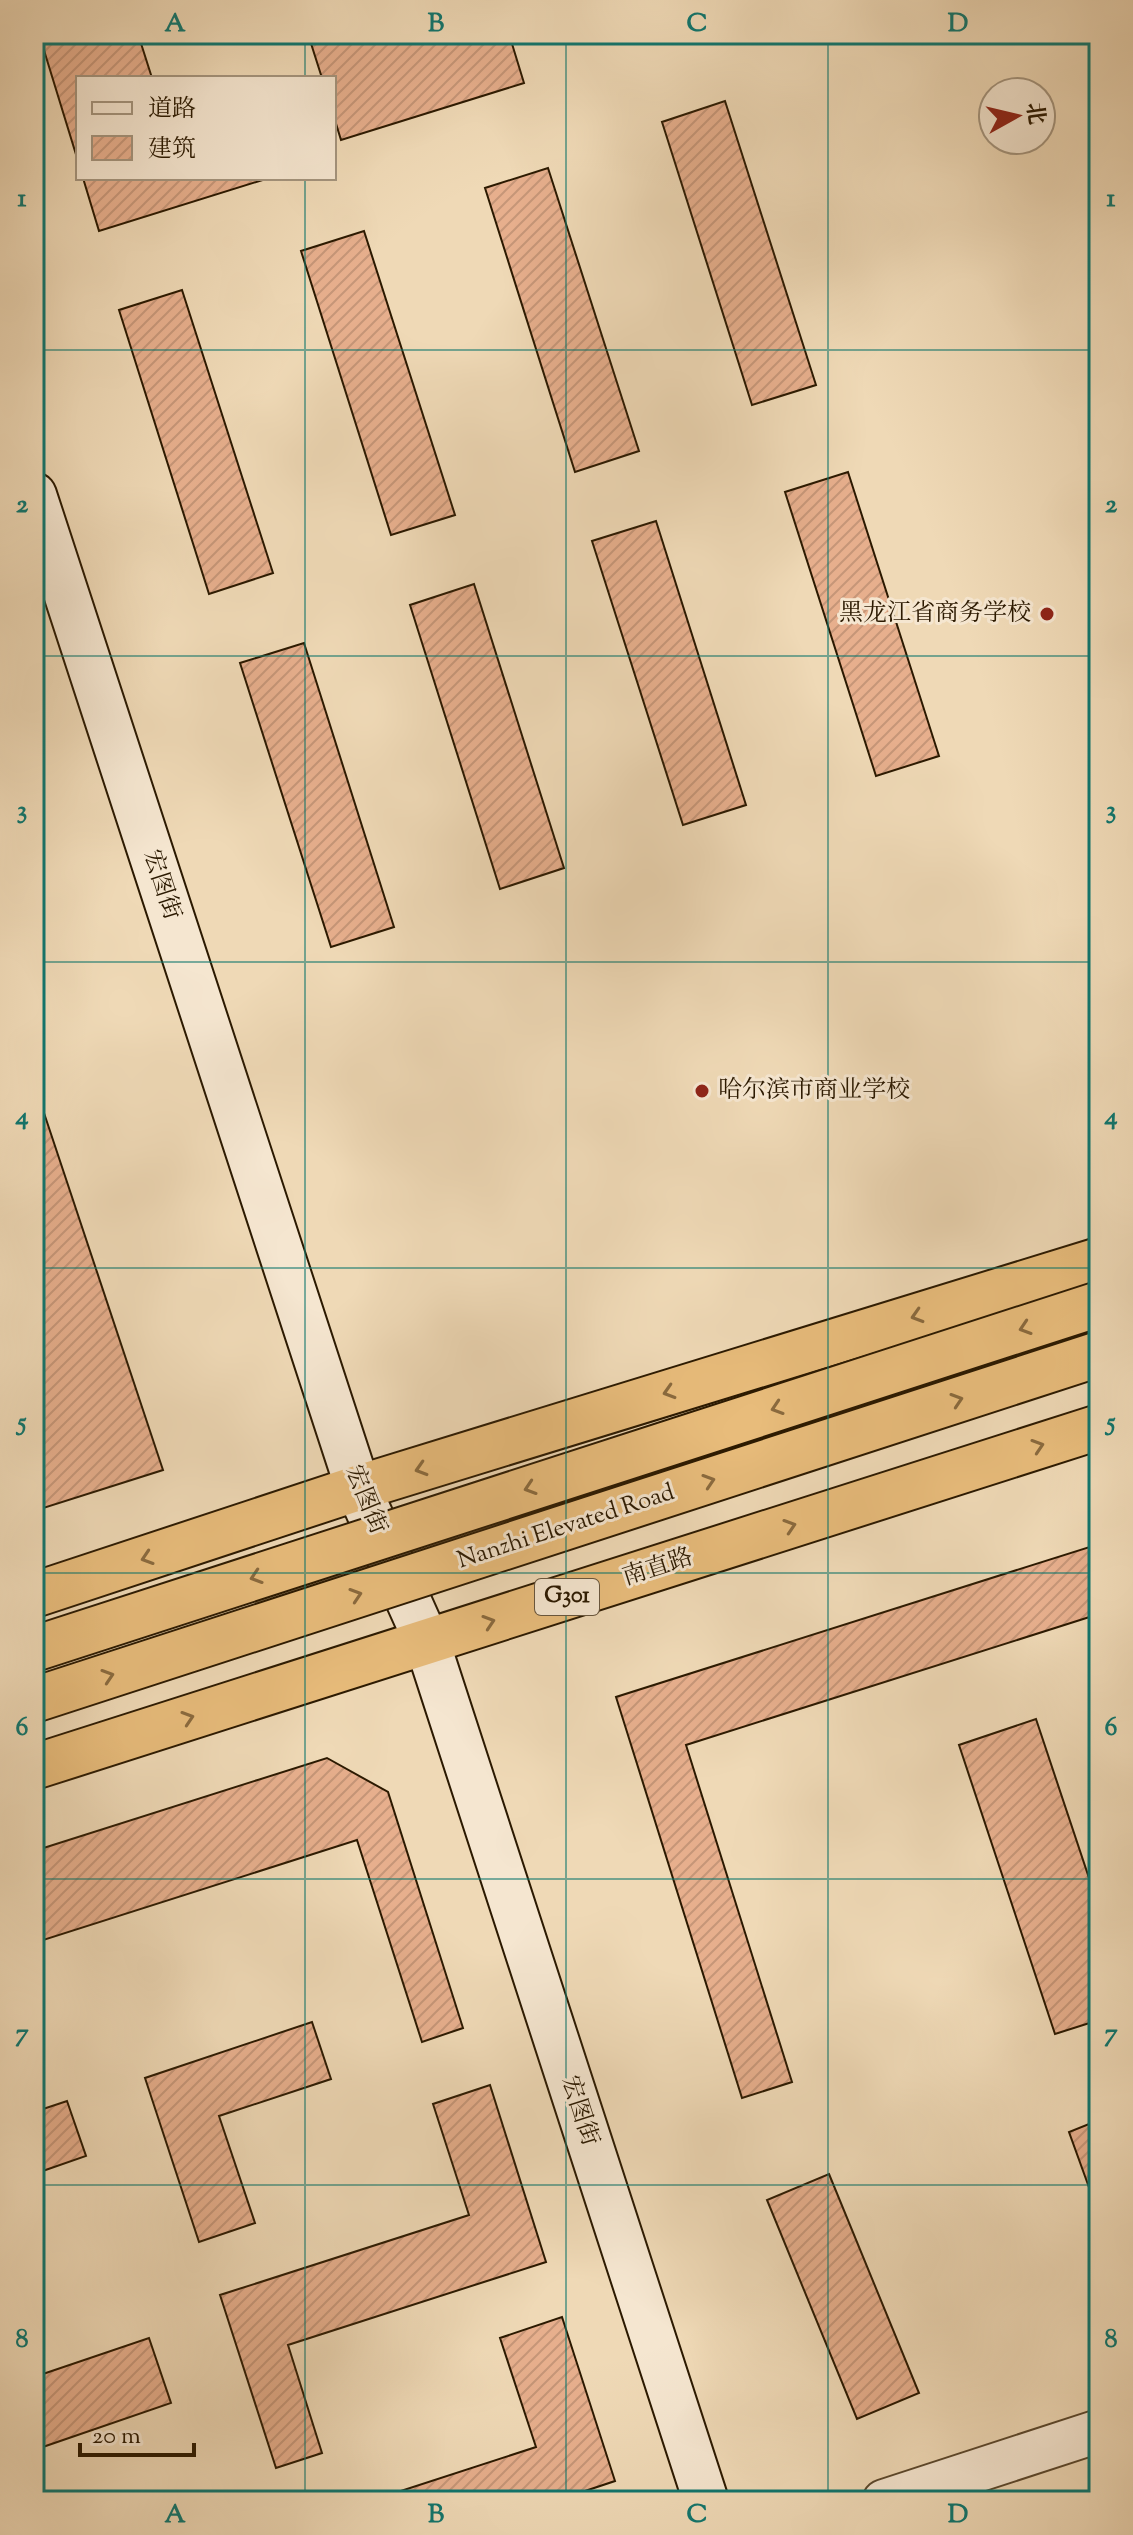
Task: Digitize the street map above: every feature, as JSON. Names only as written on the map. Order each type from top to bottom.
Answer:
[{"type":"highway","points":[[34,1595],[358,1488],[1099,1260]]},
{"type":"highway","name":"Nanzhi Elevated Road","points":[[34,1649],[1099,1304]]},
{"type":"highway","name":"Nanzhi Elevated Road","points":[[34,1700],[1099,1354]]},
{"type":"highway","name":"南直路","points":[[34,1767],[1099,1427]]},
{"type":"street","name":"宏图街","points":[[34,495],[47,581],[358,1488],[427,1642],[706,2501]]},
{"type":"street","points":[[884,2501],[1099,2431]]},
{"type":"building","points":[[39,34],[138,34],[151,76],[76,76],[76,154]]},
{"type":"building","points":[[308,34],[408,34],[409,37],[418,34],[509,34],[524,83],[341,140],[336,124],[336,76],[321,76]]},
{"type":"building","points":[[725,101],[816,385],[752,405],[662,122]]},
{"type":"building","points":[[548,168],[639,451],[575,472],[485,188]]},
{"type":"building","points":[[84,180],[263,180],[99,231]]},
{"type":"building","points":[[364,231],[455,515],[391,535],[301,251]]},
{"type":"building","points":[[182,290],[273,573],[209,594],[119,310]]},
{"type":"building","points":[[848,472],[939,756],[876,776],[785,492]]},
{"type":"building","points":[[656,521],[746,805],[683,825],[592,541]]},
{"type":"building","points":[[474,584],[564,868],[500,889],[410,605]]},
{"type":"building","points":[[304,643],[394,927],[331,947],[240,663]]},
{"type":"building","points":[[34,1083],[163,1470],[34,1511]]},
{"type":"building","points":[[1099,1544],[1099,1614],[686,1745],[792,2082],[742,2098],[616,1697]]},
{"type":"building","points":[[1036,1719],[1099,1908],[1099,2020],[1055,2034],[959,1745]]},
{"type":"building","points":[[327,1758],[388,1792],[463,2028],[422,2042],[357,1840],[34,1943],[34,1851]]},
{"type":"building","points":[[312,2022],[331,2079],[219,2116],[255,2223],[199,2242],[145,2078]]},
{"type":"building","points":[[490,2085],[546,2262],[288,2345],[322,2453],[276,2468],[220,2295],[469,2215],[433,2104]]},
{"type":"building","points":[[67,2101],[86,2156],[34,2174],[34,2112]]},
{"type":"building","points":[[1099,2120],[1099,2215],[1069,2132]]},
{"type":"building","points":[[829,2174],[919,2393],[857,2419],[767,2200]]},
{"type":"building","points":[[562,2317],[615,2481],[555,2501],[370,2501],[536,2447],[500,2338]]},
{"type":"building","points":[[149,2338],[171,2403],[34,2450],[34,2377]]},
{"type":"place","name":"黑龙江省商务学校","points":[[1047,614]]},
{"type":"place","name":"哈尔滨市商业学校","points":[[702,1091]]}]
